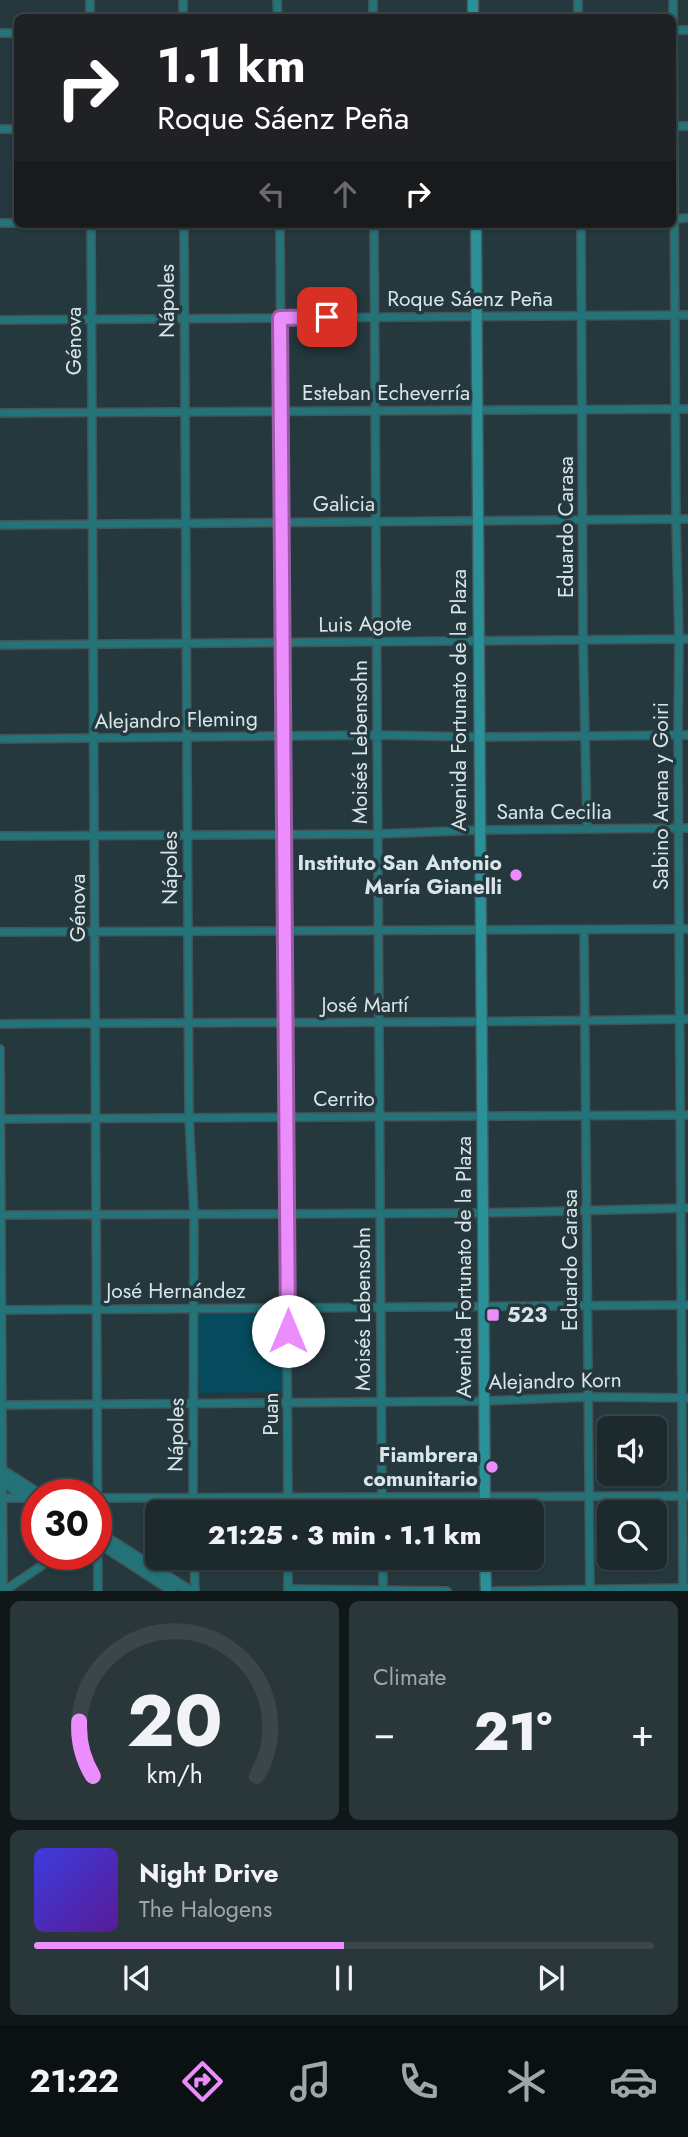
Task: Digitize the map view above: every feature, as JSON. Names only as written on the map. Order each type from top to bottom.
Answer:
[{"type":"main road","name":"Avenida Fortunato de la Plaza","points":[[476,228],[485,1497]]},
{"type":"main road","points":[[485,1570],[486,1591]]},
{"type":"street","name":"Génova","points":[[91,228],[97,1479]]},
{"type":"street","name":"Nápoles","points":[[184,228],[189,1117],[194,1214],[193,1497]]},
{"type":"street","name":"Puan","points":[[280,228],[288,1497]]},
{"type":"street","name":"Moisés Lebensohn","points":[[374,228],[382,1498]]},
{"type":"street","name":"Eduardo Carasa","points":[[581,228],[583,640],[587,829]]},
{"type":"street","name":"Sabino Arana y Goiri","points":[[673,228],[676,519],[684,639],[678,735],[678,828],[679,929],[684,1020],[685,1589]]},
{"type":"street","name":"Roque Sáenz Peña","points":[[0,320],[688,315]]},
{"type":"street","name":"Esteban Echeverría","points":[[0,414],[688,409]]},
{"type":"street","name":"Galicia","points":[[0,525],[688,519]]},
{"type":"street","name":"Luis Agote","points":[[0,645],[684,639]]},
{"type":"street","name":"Alejandro Fleming","points":[[0,739],[688,735]]},
{"type":"street","name":"Santa Cecilia","points":[[0,836],[378,834],[688,828]]},
{"type":"street","name":"Eduardo Carasa","points":[[584,929],[590,1589]]},
{"type":"street","points":[[0,932],[688,929]]},
{"type":"street","name":"José Martí","points":[[0,1024],[684,1020]]},
{"type":"street","points":[[0,1049],[3,1591]]},
{"type":"street","name":"Cerrito","points":[[0,1119],[684,1115]]},
{"type":"street","points":[[1,1214],[483,1213],[685,1208]]},
{"type":"street","name":"José Hernández","points":[[1,1310],[685,1305]]},
{"type":"street","name":"Alejandro Korn","points":[[2,1405],[685,1398]]},
{"type":"street","points":[[2,1475],[21,1488]]},
{"type":"street","points":[[112,1498],[685,1496]]},
{"type":"street","points":[[2,1498],[21,1498]]},
{"type":"street","points":[[112,1540],[192,1591],[193,1570]]},
{"type":"street","points":[[112,1552],[173,1591]]},
{"type":"street","points":[[3,1591],[35,1570]]},
{"type":"street","name":"Génova","points":[[98,1570],[98,1591]]},
{"type":"street","points":[[288,1570],[288,1590],[447,1591]]},
{"type":"street","points":[[383,1570],[383,1591]]},
{"type":"street","points":[[492,1591],[685,1589]]},
{"type":"shaded area","points":[[283,1307],[284,1392],[199,1393],[197,1309]]},
{"type":"place","name":"Instituto San Antonio María Gianelli","points":[[516,875]]},
{"type":"place","name":"523","points":[[493,1315]]},
{"type":"place","name":"Fiambrera comunitario","points":[[492,1467]]},
{"type":"route","points":[[288,1331],[280,318],[327,317]]}]
